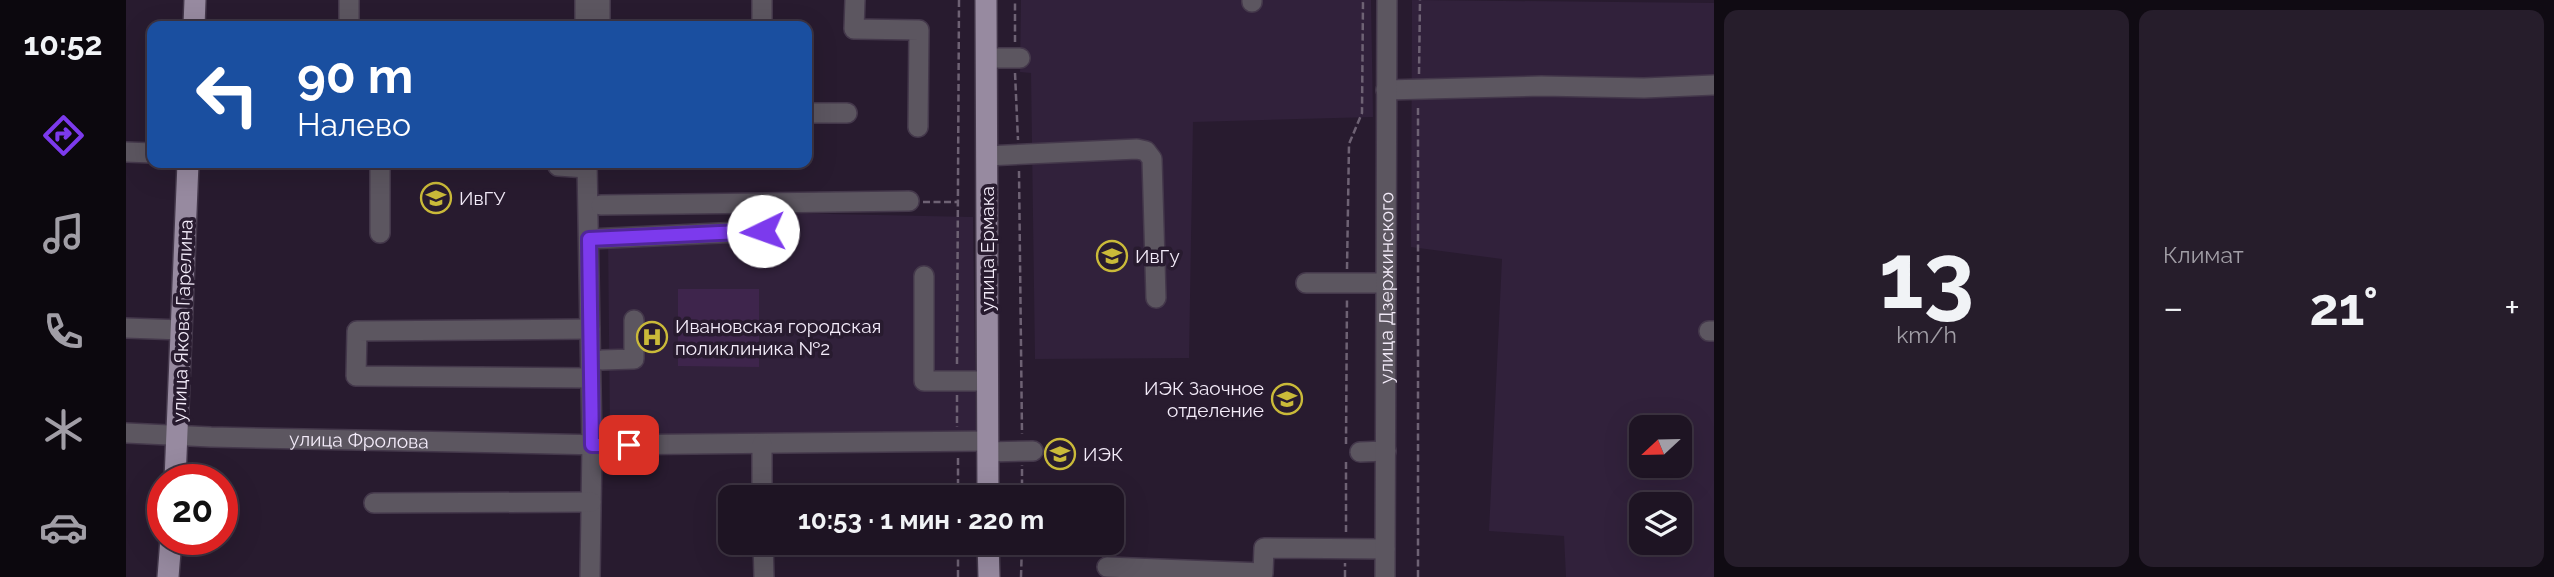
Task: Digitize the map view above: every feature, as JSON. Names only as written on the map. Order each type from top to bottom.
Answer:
[{"type":"main road","points":[[194,21],[195,0]]},
{"type":"main road","name":"улица Ермака","points":[[986,0],[988,485]]},
{"type":"main road","name":"улица Якова Гарелина","points":[[176,464],[188,168]]},
{"type":"main road","points":[[168,577],[170,555]]},
{"type":"main road","points":[[988,555],[989,577]]},
{"type":"street","points":[[349,0],[349,21]]},
{"type":"street","points":[[585,0],[585,21]]},
{"type":"street","points":[[600,0],[600,21]]},
{"type":"street","points":[[762,0],[762,21]]},
{"type":"street","points":[[855,0],[854,29],[919,30],[918,127]]},
{"type":"street","name":"улица Дзержинского","points":[[1385,577],[1387,0]]},
{"type":"street","points":[[986,58],[1017,58]]},
{"type":"street","points":[[1386,90],[1714,85]]},
{"type":"street","points":[[812,113],[847,113]]},
{"type":"street","points":[[986,156],[1137,149],[1146,151],[1152,159],[1156,298]]},
{"type":"street","points":[[126,152],[147,153]]},
{"type":"street","points":[[380,168],[380,233]]},
{"type":"street","points":[[590,577],[591,502],[602,359],[592,168]]},
{"type":"street","points":[[593,168],[601,205],[595,239],[590,329],[590,378],[597,445],[600,577]]},
{"type":"street","points":[[601,205],[909,201]]},
{"type":"street","points":[[595,239],[763,231]]},
{"type":"street","points":[[924,276],[924,381],[987,381]]},
{"type":"street","points":[[1306,283],[1386,283]]},
{"type":"street","points":[[602,359],[634,359],[634,320]]},
{"type":"street","points":[[126,328],[182,330]]},
{"type":"street","points":[[590,329],[357,331],[356,376],[590,378]]},
{"type":"street","name":"улица Фролова","points":[[126,433],[597,445],[957,442],[1027,451]]},
{"type":"street","points":[[762,444],[762,485]]},
{"type":"street","points":[[1360,452],[1386,452]]},
{"type":"street","points":[[374,503],[591,502]]},
{"type":"street","points":[[1107,567],[1263,573],[1264,548],[1385,550]]},
{"type":"street","points":[[763,555],[764,577]]},
{"type":"path","points":[[958,485],[959,0]]},
{"type":"path","points":[[1015,0],[1027,451],[1023,485]]},
{"type":"path","points":[[1418,577],[1420,0]]},
{"type":"path","points":[[909,201],[958,202]]},
{"type":"path","points":[[958,555],[958,577]]},
{"type":"path","points":[[1021,555],[1021,577]]},
{"type":"shaded area","name":"ИвГу","points":[[1021,0],[1371,0],[1373,117],[1193,122],[1189,358],[1035,359],[1031,73],[1020,72]]},
{"type":"shaded area","points":[[1412,0],[1714,3],[1714,577],[1566,577],[1564,536],[1489,531],[1502,259],[1411,247]]},
{"type":"shaded area","points":[[783,213],[973,217],[976,433],[610,437],[608,232],[774,229]]},
{"type":"shaded area","points":[[678,289],[759,289],[759,367],[678,366]]},
{"type":"place","name":"ИвГУ","points":[[436,198]]},
{"type":"place","name":"ИвГу","points":[[1112,256]]},
{"type":"place","name":"Ивановская городская поликлиника №2","points":[[652,337]]},
{"type":"place","name":"ИЭК Заочное отделение","points":[[1287,399]]},
{"type":"place","name":"ИЭК","points":[[1060,454]]},
{"type":"route","points":[[629,445],[592,445],[589,239],[763,231]]}]
